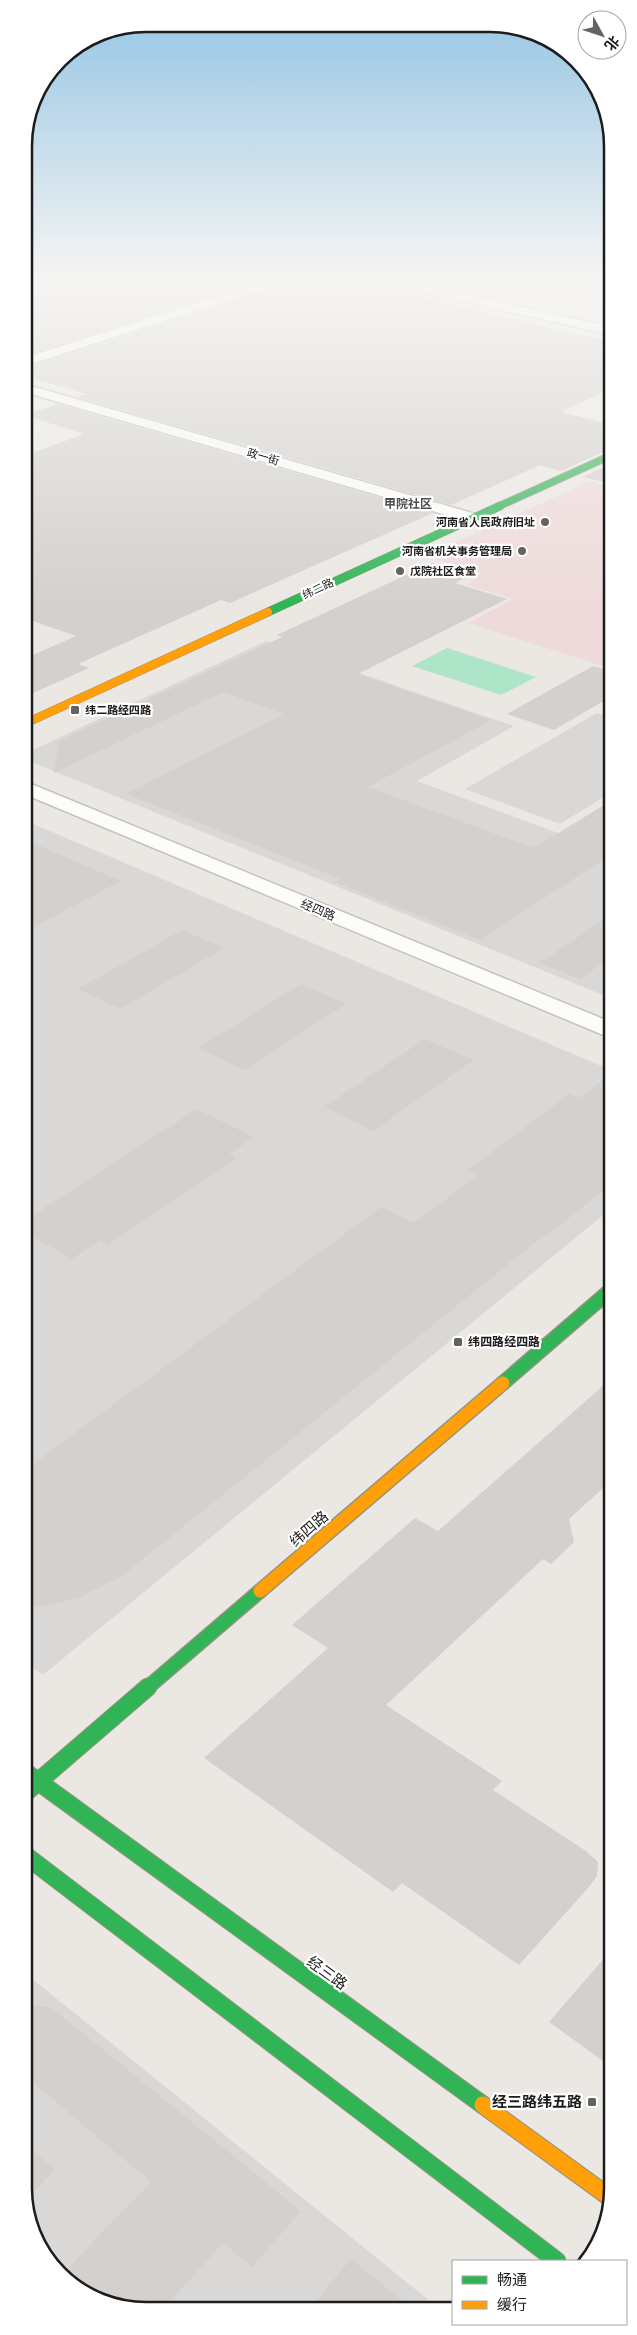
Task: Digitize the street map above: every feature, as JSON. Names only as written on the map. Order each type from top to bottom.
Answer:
[{"type":"street","name":"政一街","points":[[33,391],[473,518]]},
{"type":"street","name":"纬二路","points":[[33,720],[604,459]]},
{"type":"street","name":"经四路","points":[[33,792],[604,1029]]},
{"type":"street","name":"纬四路","points":[[32,1787],[604,1296]]},
{"type":"street","name":"经三路","points":[[32,1776],[604,2193]]},
{"type":"street","points":[[32,1860],[556,2260]]},
{"type":"shaded area","points":[[591,481],[604,485],[604,666],[468,623],[514,599],[467,585],[481,573],[424,556]]},
{"type":"shaded area","points":[[266,641],[514,726],[417,781],[604,850],[604,994],[33,763],[33,750]]},
{"type":"shaded area","points":[[597,713],[604,715],[604,797],[560,824],[465,789]]},
{"type":"shaded area","points":[[33,824],[604,1067],[604,1214],[43,1675],[32,1667]]},
{"type":"shaded area","points":[[32,1979],[431,2302],[139,2302],[103,2294],[77,2279],[56,2258],[44,2239],[36,2218],[33,2203]]},
{"type":"green space","points":[[447,648],[536,677],[501,695],[412,666]]},
{"type":"building","points":[[62,387],[604,387],[604,392],[561,412],[604,423],[604,452],[561,471],[540,465],[451,505],[77,397],[87,394]]},
{"type":"building","points":[[58,404],[433,513],[230,603],[221,600],[78,664],[89,668],[33,693],[33,655],[76,636],[33,621],[33,453],[84,434],[33,418],[33,412]]},
{"type":"building","points":[[604,467],[604,482],[583,477]]},
{"type":"building","points":[[432,563],[471,575],[455,583],[507,599],[358,674],[491,720],[368,787],[534,848],[604,805],[604,859],[480,940],[335,882],[341,879],[126,794],[284,714],[223,692],[54,773],[59,741],[282,637],[277,635]]},
{"type":"building","points":[[593,666],[604,669],[604,701],[554,730],[507,714]]},
{"type":"building","points":[[33,843],[121,881],[33,927]]},
{"type":"building","points":[[604,919],[604,962],[580,979],[540,963]]},
{"type":"building","points":[[182,930],[224,948],[120,1009],[78,989]]},
{"type":"building","points":[[301,984],[346,1004],[244,1070],[198,1048]]},
{"type":"building","points":[[425,1039],[473,1060],[373,1131],[324,1107]]},
{"type":"building","points":[[604,1079],[604,1190],[545,1237],[543,1236],[122,1576],[78,1598],[32,1607],[32,1465],[381,1207],[414,1223],[477,1176],[467,1171],[569,1094],[579,1098]]},
{"type":"building","points":[[197,1109],[254,1137],[229,1154],[236,1158],[108,1245],[100,1240],[72,1259],[32,1237],[32,1216]]},
{"type":"building","points":[[604,1385],[604,1487],[569,1519],[574,1542],[551,1564],[543,1559],[386,1705],[502,1781],[493,1790],[586,1851],[598,1862],[597,1876],[588,1888],[519,1965],[402,1883],[393,1892],[204,1758],[328,1648],[292,1625],[415,1518],[438,1531]]},
{"type":"building","points":[[604,1958],[604,2062],[549,2022]]},
{"type":"building","points":[[32,2005],[52,2008],[301,2211],[252,2267],[223,2243],[169,2302],[125,2300],[103,2294],[77,2279],[66,2269],[151,2182],[32,2082]]},
{"type":"building","points":[[32,2149],[55,2170],[32,2193]]},
{"type":"building","points":[[351,2259],[404,2302],[315,2302]]},
{"type":"traffic: fast","points":[[268,612],[604,459]]},
{"type":"traffic: fast","points":[[503,1383],[604,1296]]},
{"type":"traffic: fast","points":[[32,1787],[260,1591]]},
{"type":"traffic: fast","points":[[32,1777],[483,2105]]},
{"type":"traffic: fast","points":[[32,1860],[556,2260]]},
{"type":"traffic: slow","points":[[33,720],[268,612]]},
{"type":"traffic: slow","points":[[260,1591],[503,1383]]},
{"type":"traffic: slow","points":[[483,2105],[604,2193]]},
{"type":"place","name":"河南省人民政府旧址","points":[[545,522]]},
{"type":"place","name":"河南省机关事务管理局","points":[[522,551]]},
{"type":"place","name":"戊院社区食堂","points":[[400,571]]},
{"type":"place","name":"纬二路经四路","points":[[75,710]]},
{"type":"place","name":"纬四路经四路","points":[[458,1342]]},
{"type":"place","name":"经三路纬五路","points":[[592,2102]]},
{"type":"district","name":"甲院社区","points":[[408,504]]}]
